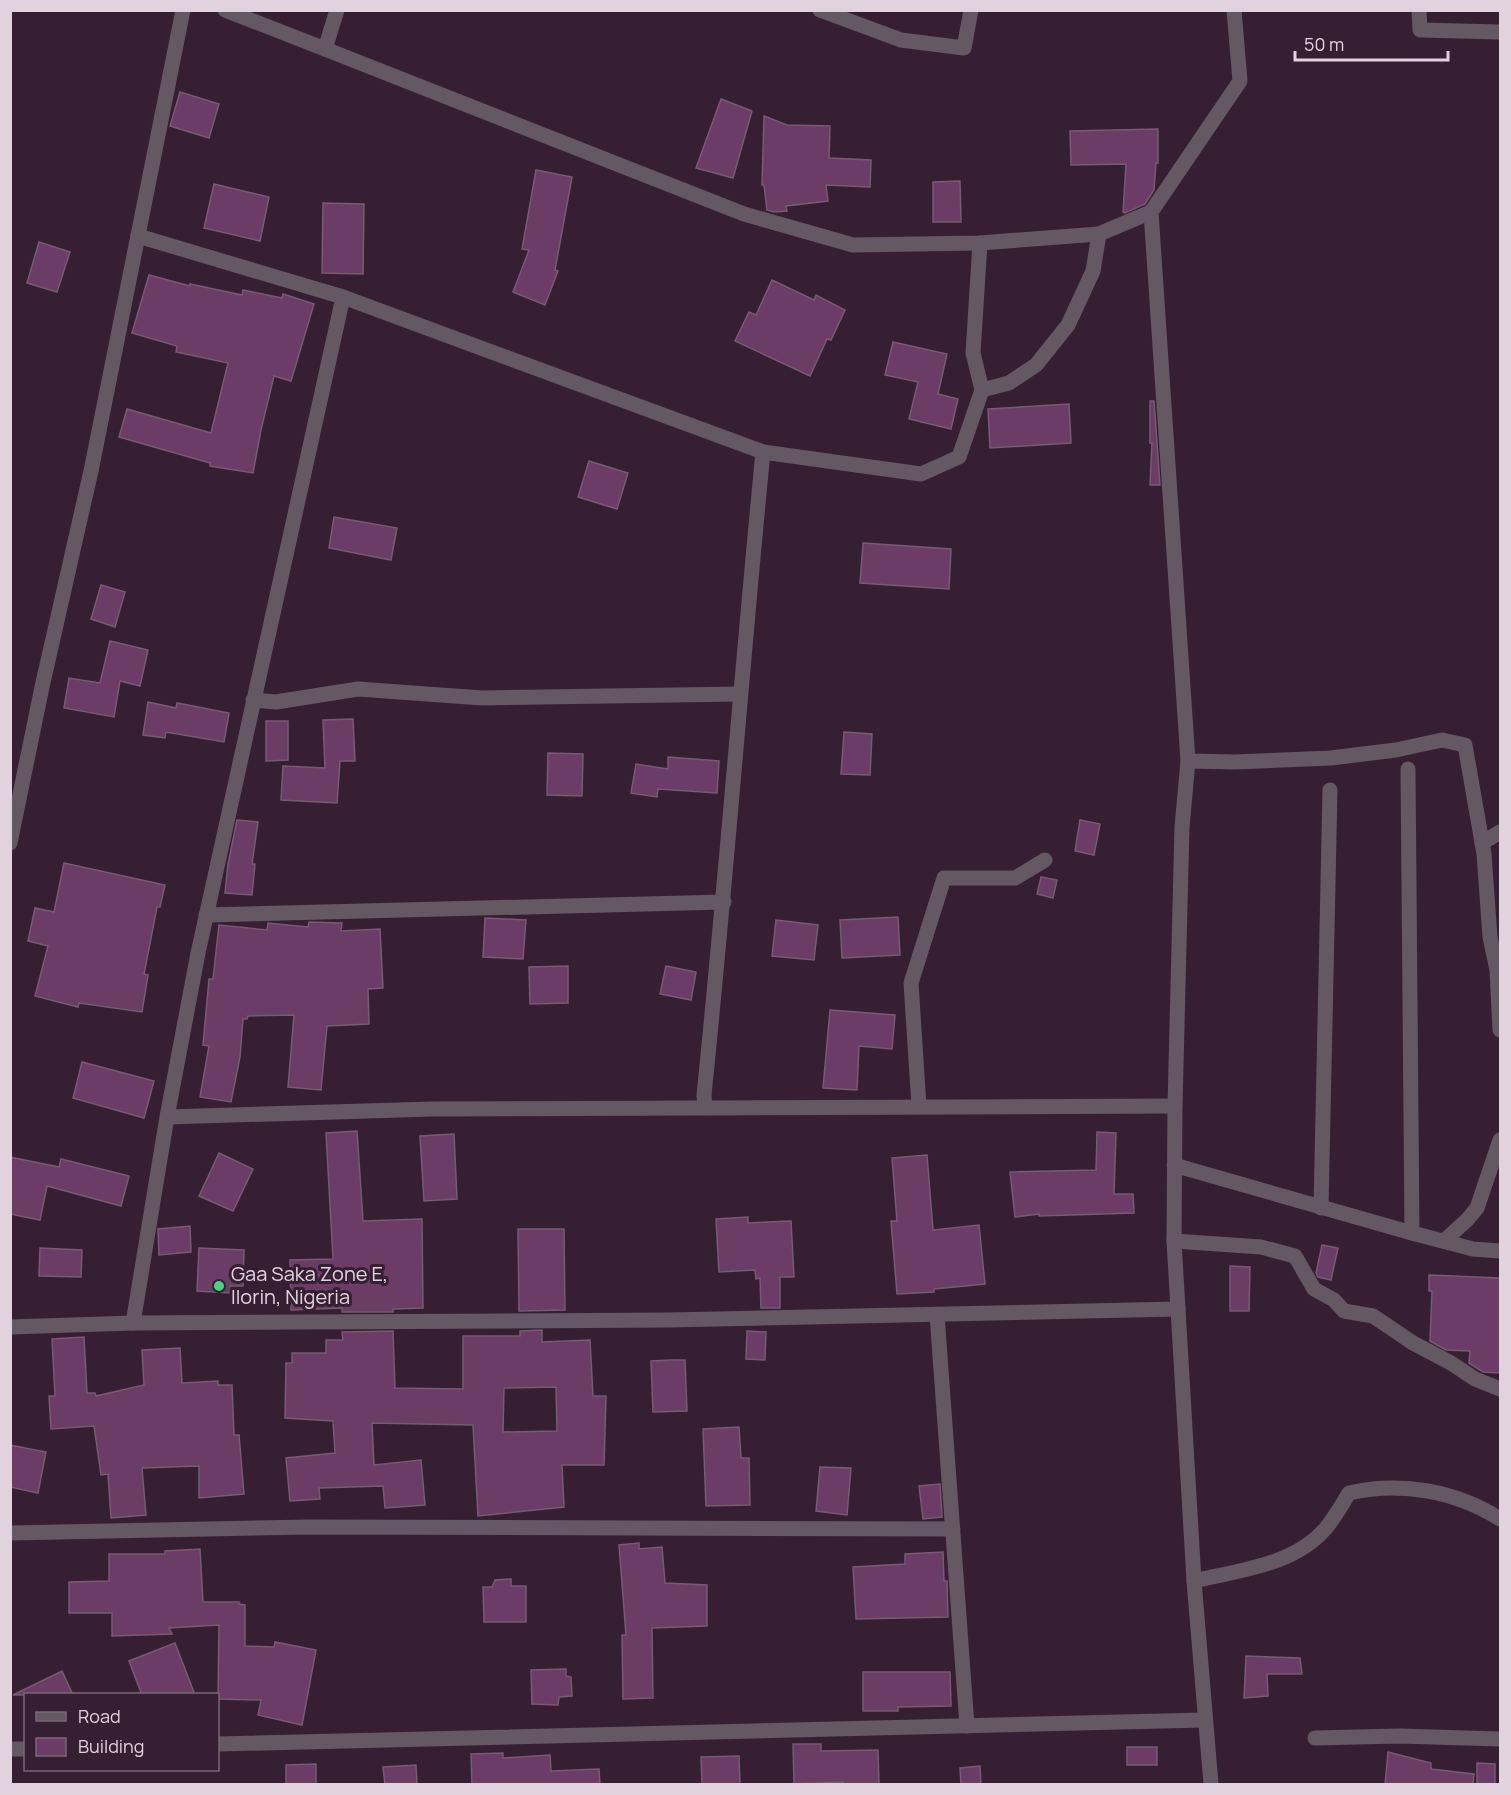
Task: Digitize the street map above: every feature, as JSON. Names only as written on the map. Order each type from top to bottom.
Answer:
[{"type":"street","points":[[10,843],[42,687],[91,471],[183,10]]},
{"type":"street","points":[[225,10],[744,214],[853,245],[980,243],[1099,234],[1151,212],[1240,81],[1234,10]]},
{"type":"street","points":[[325,49],[337,10]]},
{"type":"street","points":[[820,10],[901,40],[964,48],[970,10]]},
{"type":"street","points":[[1419,10],[1420,30],[1500,32]]},
{"type":"street","points":[[1151,212],[1188,761],[1182,827],[1174,1241],[1194,1581],[1211,1785]]},
{"type":"street","points":[[982,390],[1009,383],[1036,365],[1068,325],[1093,271],[1099,234]]},
{"type":"street","points":[[138,236],[343,297],[763,452],[921,474],[959,457],[982,390],[973,353],[980,243]]},
{"type":"street","points":[[133,1323],[167,1117],[206,915],[343,297]]},
{"type":"street","points":[[705,1107],[704,1095],[724,902],[739,694],[763,452]]},
{"type":"street","points":[[253,700],[276,702],[358,689],[482,698],[739,694]]},
{"type":"street","points":[[1188,761],[1235,762],[1331,758],[1396,750],[1442,740],[1466,745],[1482,843],[1491,937],[1497,970],[1500,1030]]},
{"type":"street","points":[[1408,769],[1413,1233]]},
{"type":"street","points":[[1321,1208],[1330,790]]},
{"type":"street","points":[[1482,843],[1500,832]]},
{"type":"street","points":[[919,1106],[911,983],[944,878],[1015,878],[1046,860]]},
{"type":"street","points":[[206,915],[724,902]]},
{"type":"street","points":[[167,1117],[432,1109],[1175,1106]]},
{"type":"street","points":[[1444,1241],[1477,1208],[1500,1140]]},
{"type":"street","points":[[1174,1165],[1473,1249],[1500,1251]]},
{"type":"street","points":[[1174,1241],[1261,1247],[1295,1256],[1314,1289],[1335,1300],[1344,1311],[1373,1316],[1413,1343],[1475,1379],[1500,1389]]},
{"type":"street","points":[[10,1327],[133,1323],[669,1320],[1178,1309]]},
{"type":"street","points":[[937,1315],[967,1726]]},
{"type":"street","points":[[1194,1581],[1267,1565],[1307,1545],[1325,1529],[1349,1493],[1370,1488],[1418,1489],[1451,1496],[1500,1519]]},
{"type":"street","points":[[10,1533],[309,1527],[953,1529]]},
{"type":"street","points":[[219,1744],[1204,1720]]},
{"type":"street","points":[[1315,1738],[1399,1736],[1500,1739]]},
{"type":"building","points":[[180,92],[219,104],[209,138],[170,126]]},
{"type":"building","points":[[721,99],[752,111],[733,178],[696,168]]},
{"type":"building","points":[[764,116],[787,125],[830,126],[829,158],[871,160],[870,187],[826,185],[828,201],[786,206],[787,211],[767,210],[764,185],[762,185]]},
{"type":"building","points":[[1158,129],[1158,163],[1156,163],[1154,190],[1145,204],[1125,213],[1123,212],[1126,164],[1071,165],[1070,131]]},
{"type":"building","points":[[536,170],[572,177],[555,270],[558,271],[545,305],[513,292],[529,250],[522,249]]},
{"type":"building","points":[[960,181],[961,222],[933,222],[933,182]]},
{"type":"building","points":[[214,184],[269,197],[260,241],[204,228]]},
{"type":"building","points":[[323,203],[364,204],[363,274],[322,273]]},
{"type":"building","points":[[39,242],[70,252],[57,292],[27,283]]},
{"type":"building","points":[[149,275],[190,286],[190,284],[242,295],[243,290],[282,298],[283,294],[314,304],[291,381],[274,376],[253,473],[210,466],[210,463],[119,437],[127,409],[211,433],[228,363],[176,352],[177,346],[132,333]]},
{"type":"building","points":[[772,280],[814,300],[816,295],[845,310],[831,340],[827,339],[810,376],[735,341],[749,312],[756,315]]},
{"type":"building","points":[[893,342],[947,354],[938,394],[958,399],[951,429],[909,419],[918,382],[885,375]]},
{"type":"building","points":[[1150,401],[1154,401],[1160,485],[1150,485],[1152,443],[1150,443]]},
{"type":"building","points":[[1069,404],[1071,443],[990,448],[988,409]]},
{"type":"building","points":[[589,461],[628,473],[617,509],[578,497]]},
{"type":"building","points":[[334,517],[397,528],[391,560],[329,548]]},
{"type":"building","points":[[863,543],[951,549],[949,589],[860,583]]},
{"type":"building","points":[[101,585],[125,592],[115,627],[91,619]]},
{"type":"building","points":[[110,641],[148,650],[140,686],[120,681],[114,717],[64,708],[69,678],[100,683]]},
{"type":"building","points":[[148,702],[176,708],[177,703],[229,713],[224,742],[166,732],[165,738],[143,735]]},
{"type":"building","points":[[353,719],[355,761],[340,761],[337,803],[281,800],[283,766],[325,768],[323,720]]},
{"type":"building","points":[[266,721],[288,721],[288,760],[266,761]]},
{"type":"building","points":[[844,732],[872,734],[870,775],[841,774]]},
{"type":"building","points":[[548,753],[583,754],[582,796],[547,795]]},
{"type":"building","points":[[668,757],[719,761],[717,793],[658,789],[657,797],[631,793],[636,764],[668,769]]},
{"type":"building","points":[[237,820],[258,822],[252,864],[255,864],[252,895],[225,893]]},
{"type":"building","points":[[1080,820],[1100,824],[1094,855],[1075,851]]},
{"type":"building","points":[[64,863],[165,885],[160,907],[157,907],[144,974],[148,975],[142,1012],[79,1003],[78,1007],[35,996],[48,946],[28,941],[35,908],[54,912]]},
{"type":"building","points":[[1041,877],[1057,880],[1053,898],[1037,894]]},
{"type":"building","points":[[898,917],[900,955],[842,958],[840,920]]},
{"type":"building","points":[[485,918],[526,920],[523,959],[483,957]]},
{"type":"building","points":[[776,920],[818,925],[814,960],[772,956]]},
{"type":"building","points":[[309,922],[342,923],[341,931],[380,929],[383,988],[368,989],[369,1024],[327,1026],[321,1090],[288,1087],[294,1015],[248,1016],[247,1019],[243,1019],[240,1057],[231,1102],[200,1097],[209,1046],[203,1045],[209,979],[213,979],[219,925],[267,930],[268,923],[308,927]]},
{"type":"building","points":[[568,966],[568,1003],[530,1004],[529,967]]},
{"type":"building","points":[[666,966],[696,972],[691,1000],[660,994]]},
{"type":"building","points":[[830,1010],[895,1015],[892,1049],[859,1046],[857,1090],[823,1088]]},
{"type":"building","points":[[82,1062],[154,1081],[144,1118],[73,1098]]},
{"type":"building","points":[[357,1131],[363,1221],[422,1219],[423,1308],[393,1309],[393,1312],[342,1312],[342,1308],[291,1310],[290,1260],[333,1259],[326,1133]]},
{"type":"building","points":[[1097,1132],[1116,1133],[1114,1194],[1133,1194],[1134,1213],[1039,1216],[1039,1214],[1015,1217],[1010,1172],[1096,1170]]},
{"type":"building","points":[[454,1134],[457,1199],[424,1201],[420,1136]]},
{"type":"building","points":[[219,1153],[253,1169],[233,1211],[199,1196]]},
{"type":"building","points":[[927,1155],[933,1230],[979,1225],[985,1284],[934,1289],[934,1292],[897,1294],[891,1221],[897,1221],[892,1158]]},
{"type":"building","points":[[10,1157],[59,1167],[61,1159],[129,1176],[121,1206],[47,1186],[40,1220],[10,1214]]},
{"type":"building","points":[[748,1217],[748,1223],[791,1221],[794,1277],[780,1277],[780,1308],[761,1308],[760,1278],[756,1279],[755,1270],[719,1272],[716,1219]]},
{"type":"building","points":[[190,1226],[191,1252],[159,1255],[158,1229]]},
{"type":"building","points":[[518,1229],[564,1229],[565,1310],[519,1311]]},
{"type":"building","points":[[1322,1245],[1338,1248],[1331,1280],[1318,1277],[1316,1273]]},
{"type":"building","points":[[40,1248],[82,1250],[81,1277],[39,1276]]},
{"type":"building","points":[[199,1248],[244,1250],[243,1286],[230,1286],[230,1293],[197,1291]]},
{"type":"building","points":[[1230,1266],[1250,1267],[1249,1311],[1230,1311]]},
{"type":"building","points":[[1429,1275],[1500,1278],[1500,1373],[1483,1372],[1469,1363],[1470,1351],[1446,1350],[1430,1341],[1432,1291],[1429,1291]]},
{"type":"building","points":[[542,1330],[542,1342],[590,1340],[593,1396],[606,1396],[604,1465],[562,1465],[564,1507],[478,1516],[473,1425],[372,1423],[374,1465],[421,1460],[425,1505],[385,1508],[383,1486],[319,1488],[320,1499],[290,1501],[286,1458],[335,1453],[333,1421],[285,1418],[286,1363],[292,1363],[292,1353],[326,1353],[326,1340],[343,1340],[342,1332],[393,1331],[395,1388],[463,1389],[463,1336],[520,1336],[520,1331]],"holes":[[[556,1387],[557,1431],[503,1432],[504,1388]]]},
{"type":"building","points":[[747,1331],[766,1332],[765,1360],[746,1359]]},
{"type":"building","points":[[84,1337],[87,1393],[95,1393],[96,1396],[144,1385],[142,1350],[180,1348],[182,1383],[218,1381],[218,1385],[232,1385],[234,1435],[239,1435],[244,1494],[199,1498],[199,1466],[142,1468],[146,1515],[111,1518],[108,1474],[101,1475],[94,1426],[51,1429],[49,1396],[55,1396],[52,1339]]},
{"type":"building","points":[[685,1360],[687,1411],[653,1412],[651,1361]]},
{"type":"building","points":[[739,1427],[741,1458],[749,1458],[750,1505],[706,1506],[703,1429]]},
{"type":"building","points":[[10,1445],[46,1452],[38,1493],[10,1487]]},
{"type":"building","points":[[820,1467],[851,1468],[847,1515],[816,1511]]},
{"type":"building","points":[[940,1484],[942,1517],[923,1519],[919,1486]]},
{"type":"building","points":[[639,1543],[639,1549],[662,1547],[665,1583],[707,1585],[707,1626],[652,1628],[653,1698],[623,1699],[622,1635],[626,1635],[619,1545]]},
{"type":"building","points":[[200,1549],[203,1602],[239,1602],[245,1605],[245,1646],[274,1647],[275,1642],[316,1650],[302,1725],[258,1715],[261,1700],[219,1699],[219,1625],[169,1628],[172,1634],[112,1636],[112,1613],[69,1613],[69,1582],[109,1581],[109,1554],[165,1554],[165,1551]]},
{"type":"building","points":[[943,1552],[948,1617],[856,1619],[853,1567],[905,1564],[905,1554]]},
{"type":"building","points":[[511,1579],[511,1586],[526,1586],[526,1622],[484,1622],[483,1587],[492,1587],[495,1580]]},
{"type":"building","points":[[175,1643],[194,1693],[141,1693],[129,1661]]},
{"type":"building","points":[[1246,1656],[1300,1658],[1302,1674],[1267,1674],[1268,1696],[1244,1698]]},
{"type":"building","points":[[566,1669],[566,1676],[571,1677],[572,1696],[559,1697],[558,1705],[532,1704],[531,1670]]},
{"type":"building","points":[[62,1671],[72,1693],[24,1693],[24,1695],[13,1695]]},
{"type":"building","points":[[863,1672],[950,1672],[951,1706],[898,1707],[898,1711],[863,1711]]},
{"type":"building","points":[[793,1744],[821,1744],[821,1751],[878,1750],[879,1785],[843,1785],[843,1782],[794,1784]]},
{"type":"building","points":[[1127,1747],[1157,1747],[1157,1765],[1127,1765]]},
{"type":"building","points":[[1388,1752],[1431,1763],[1431,1769],[1474,1774],[1473,1785],[1385,1785]]},
{"type":"building","points":[[503,1753],[503,1758],[550,1755],[551,1771],[599,1769],[600,1785],[472,1785],[471,1754]]},
{"type":"building","points":[[739,1756],[740,1785],[702,1785],[701,1757]]},
{"type":"building","points":[[1477,1763],[1495,1764],[1495,1785],[1477,1785]]},
{"type":"building","points":[[316,1764],[316,1785],[286,1785],[286,1765]]},
{"type":"building","points":[[416,1765],[417,1785],[385,1785],[383,1767]]},
{"type":"building","points":[[980,1766],[981,1785],[961,1785],[960,1768]]},
{"type":"place","name":"Gaa Saka Zone E, Ilorin, Nigeria","points":[[219,1286]]}]
